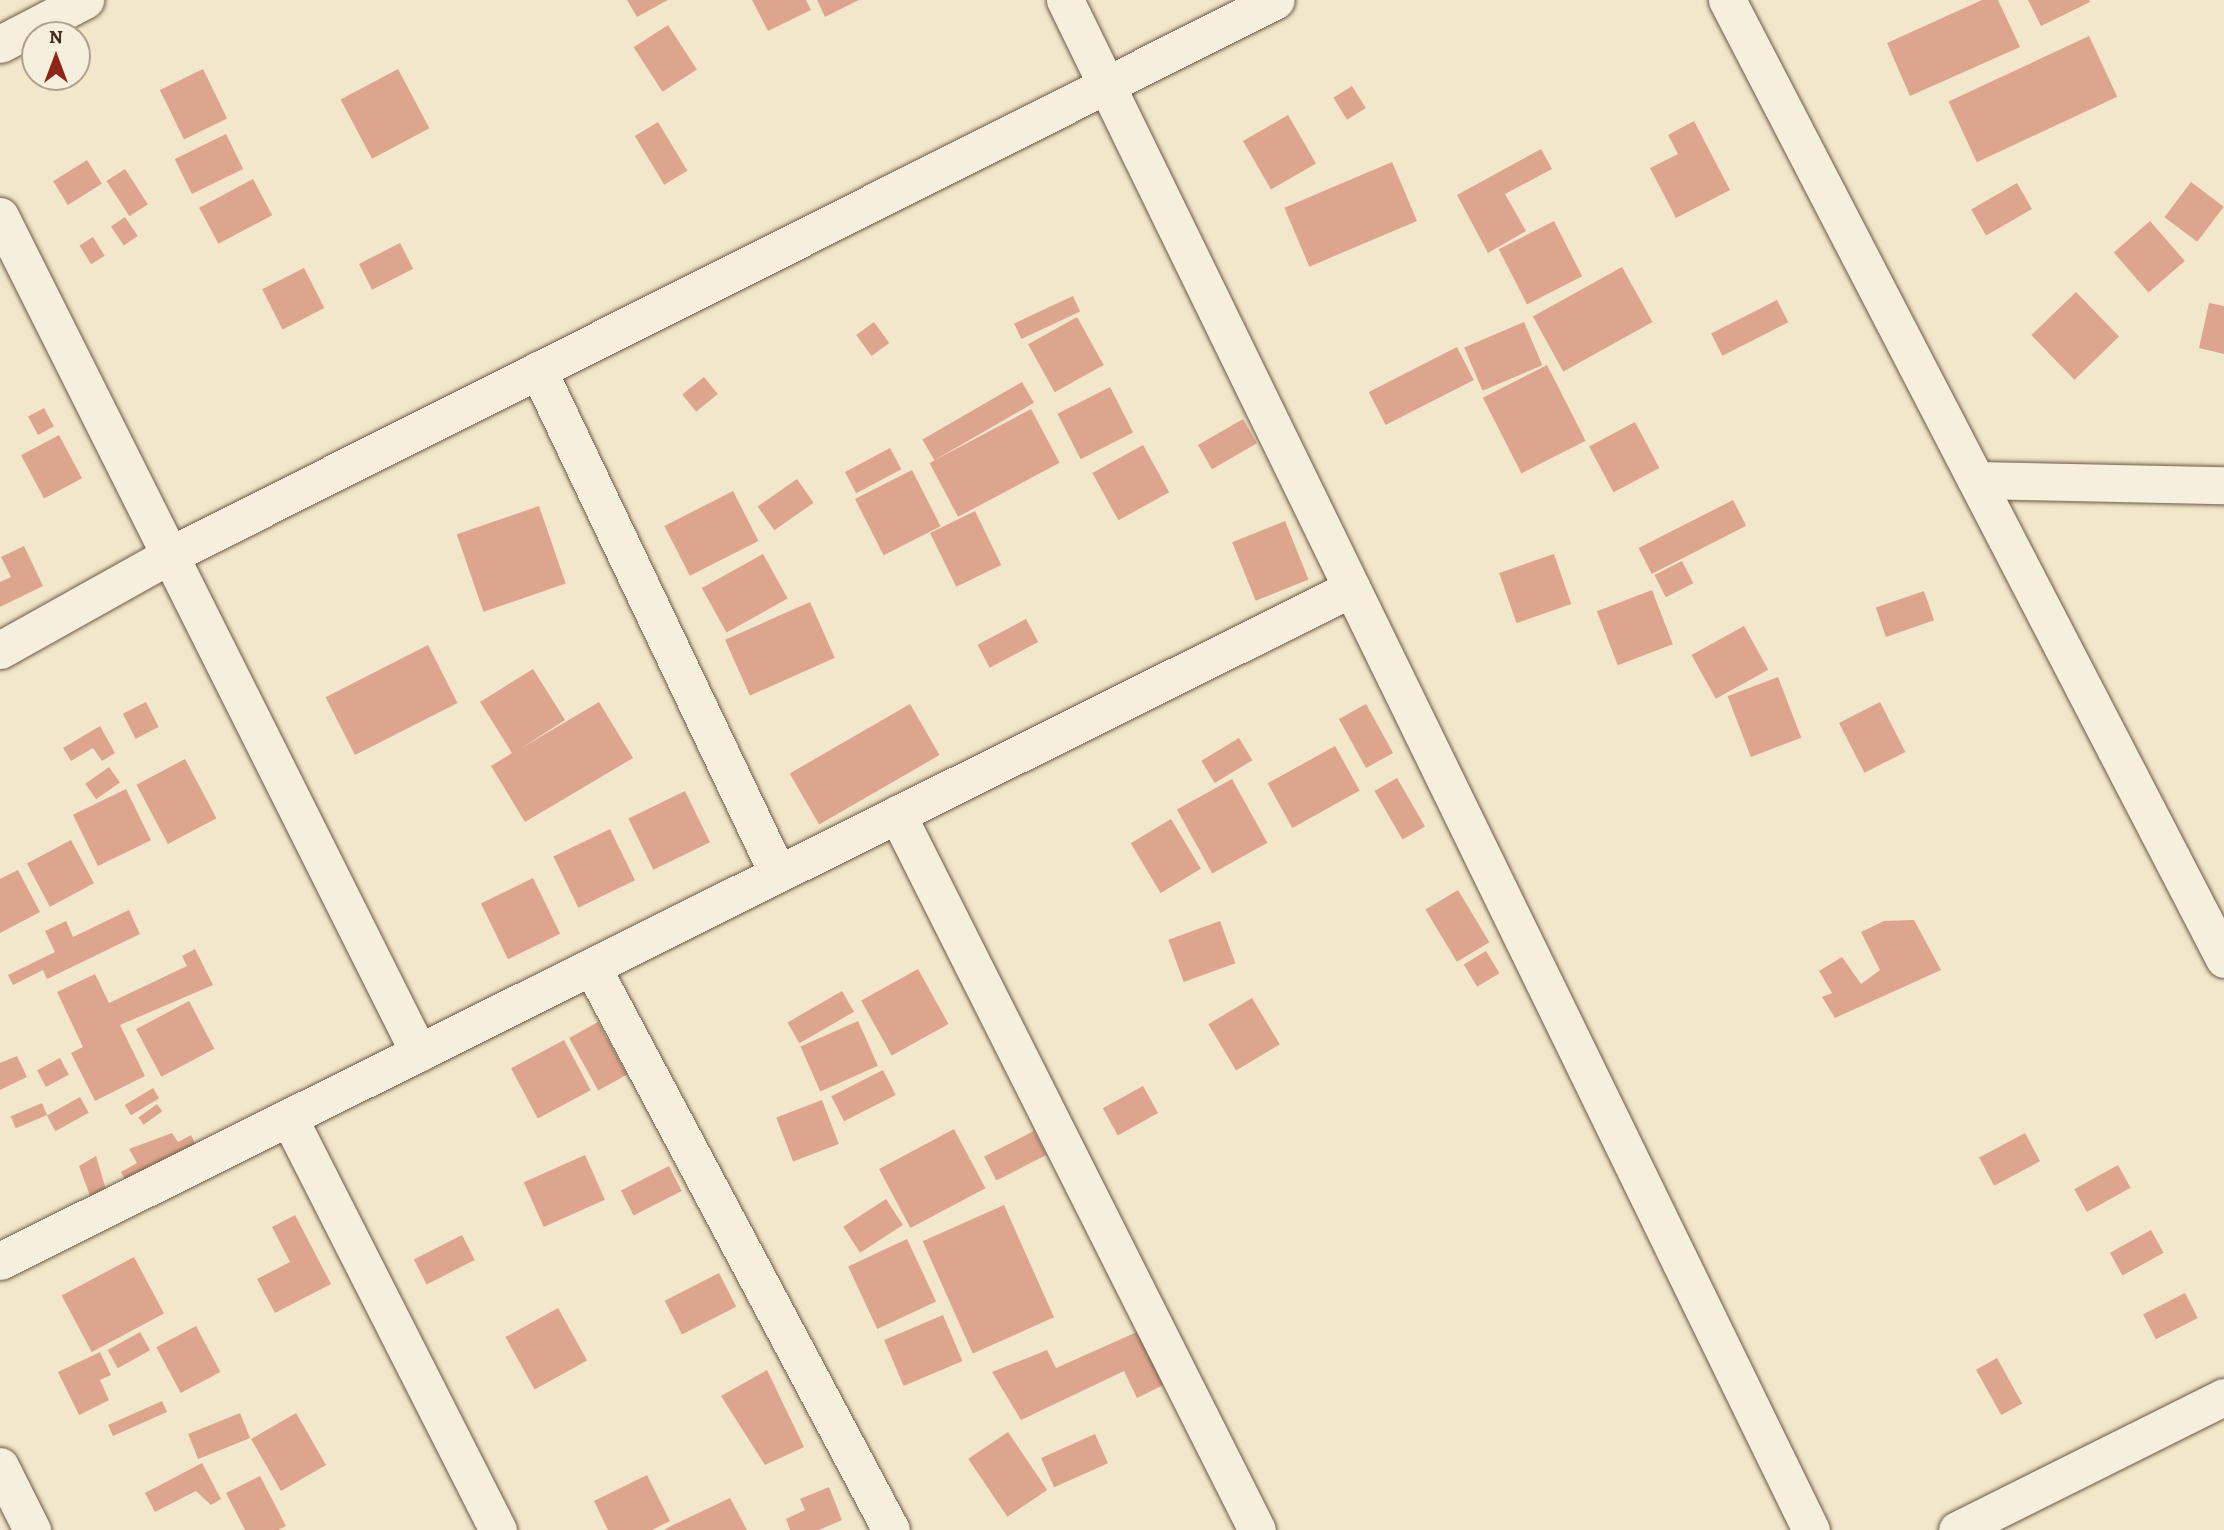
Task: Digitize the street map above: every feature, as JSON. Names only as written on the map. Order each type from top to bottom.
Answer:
[{"type":"street","points":[[0,44],[85,0]]},
{"type":"street","points":[[1065,0],[1811,1530]]},
{"type":"street","points":[[0,650],[170,555],[1276,0]]},
{"type":"street","points":[[1727,0],[2220,943]]},
{"type":"street","points":[[0,216],[419,1053]]},
{"type":"street","points":[[538,370],[778,874]]},
{"type":"street","points":[[1976,480],[2224,485]]},
{"type":"street","points":[[0,1262],[1352,588]]},
{"type":"street","points":[[897,814],[1257,1530]]},
{"type":"street","points":[[592,967],[891,1530]]},
{"type":"street","points":[[289,1118],[498,1530]]},
{"type":"street","points":[[1958,1530],[2224,1396]]},
{"type":"street","points":[[0,1466],[32,1530]]},
{"type":"building","points":[[627,0],[668,0],[637,17]]},
{"type":"building","points":[[752,0],[806,0],[811,10],[768,31]]},
{"type":"building","points":[[817,0],[859,0],[825,17]]},
{"type":"building","points":[[1982,0],[1998,0],[2020,47],[1910,96],[1887,43]]},
{"type":"building","points":[[2028,0],[2089,0],[2090,2],[2041,26]]},
{"type":"building","points":[[668,25],[697,69],[662,92],[634,47]]},
{"type":"building","points":[[2089,36],[2117,97],[1977,162],[1949,102]]},
{"type":"building","points":[[203,69],[227,118],[184,139],[160,90]]},
{"type":"building","points":[[398,69],[429,128],[372,159],[341,100]]},
{"type":"building","points":[[1352,86],[1366,108],[1347,120],[1333,98]]},
{"type":"building","points":[[1288,115],[1316,163],[1271,189],[1243,141]]},
{"type":"building","points":[[1694,121],[1730,190],[1676,218],[1650,168],[1678,154],[1668,135]]},
{"type":"building","points":[[658,122],[687,171],[664,185],[635,136]]},
{"type":"building","points":[[226,134],[243,169],[192,194],[175,159]]},
{"type":"building","points":[[1541,149],[1552,169],[1505,194],[1526,231],[1488,253],[1457,195]]},
{"type":"building","points":[[87,160],[102,184],[68,205],[53,181]]},
{"type":"building","points":[[1392,162],[1417,221],[1309,267],[1284,208]]},
{"type":"building","points":[[125,169],[148,204],[129,216],[107,181]]},
{"type":"building","points":[[253,179],[272,215],[218,244],[199,208]]},
{"type":"building","points":[[2191,182],[2224,207],[2197,242],[2165,217]]},
{"type":"building","points":[[2017,183],[2032,209],[1986,235],[1971,210]]},
{"type":"building","points":[[125,217],[138,236],[124,246],[111,227]]},
{"type":"building","points":[[1554,221],[1582,276],[1527,304],[1499,249]]},
{"type":"building","points":[[2150,221],[2185,261],[2149,292],[2114,252]]},
{"type":"building","points":[[93,237],[105,256],[91,264],[79,245]]},
{"type":"building","points":[[400,243],[413,269],[372,290],[359,264]]},
{"type":"building","points":[[1622,267],[1653,322],[1563,372],[1533,316]]},
{"type":"building","points":[[304,268],[324,308],[283,329],[262,289]]},
{"type":"building","points":[[2076,292],[2119,337],[2074,380],[2031,335]]},
{"type":"building","points":[[1073,296],[1080,311],[1021,339],[1014,323]]},
{"type":"building","points":[[1777,300],[1788,322],[1722,356],[1711,334]]},
{"type":"building","points":[[2209,303],[2224,306],[2224,354],[2199,348]]},
{"type":"building","points":[[1077,317],[1104,365],[1055,392],[1028,344]]},
{"type":"building","points":[[874,322],[889,343],[871,356],[856,335]]},
{"type":"building","points":[[1524,322],[1542,365],[1483,391],[1464,347]]},
{"type":"building","points":[[1457,347],[1474,380],[1386,425],[1369,392]]},
{"type":"building","points":[[1547,365],[1586,441],[1521,473],[1483,398]]},
{"type":"building","points":[[704,377],[718,394],[696,412],[682,395]]},
{"type":"building","points":[[1022,382],[1034,403],[934,460],[922,440]]},
{"type":"building","points":[[1110,387],[1133,432],[1081,459],[1057,414]]},
{"type":"building","points":[[44,408],[54,427],[38,435],[28,416]]},
{"type":"building","points":[[1031,409],[1060,463],[958,517],[929,463]]},
{"type":"building","points":[[1243,419],[1257,443],[1212,469],[1198,445]]},
{"type":"building","points":[[1635,422],[1659,468],[1613,492],[1589,446]]},
{"type":"building","points":[[59,435],[82,478],[44,498],[21,455]]},
{"type":"building","points":[[1143,445],[1169,492],[1118,520],[1092,473]]},
{"type":"building","points":[[890,448],[901,469],[856,493],[845,472]]},
{"type":"building","points":[[912,470],[941,526],[884,555],[855,499]]},
{"type":"building","points":[[797,479],[814,503],[774,530],[758,507]]},
{"type":"building","points":[[733,491],[758,541],[690,576],[664,526]]},
{"type":"building","points":[[1733,500],[1746,526],[1652,574],[1639,548]]},
{"type":"building","points":[[539,506],[566,584],[483,612],[457,534]]},
{"type":"building","points":[[975,511],[1001,565],[956,587],[930,533]]},
{"type":"building","points":[[1285,521],[1309,579],[1256,601],[1232,542]]},
{"type":"building","points":[[24,546],[43,586],[0,607],[0,582],[11,577],[1,557]]},
{"type":"building","points":[[763,554],[788,599],[727,633],[702,588]]},
{"type":"building","points":[[1554,554],[1571,604],[1516,623],[1499,573]]},
{"type":"building","points":[[1682,561],[1693,583],[1666,597],[1654,575]]},
{"type":"building","points":[[1652,590],[1673,644],[1618,665],[1597,611]]},
{"type":"building","points":[[1924,591],[1934,620],[1886,637],[1876,608]]},
{"type":"building","points":[[810,602],[835,658],[750,696],[725,640]]},
{"type":"building","points":[[1026,619],[1038,642],[990,668],[977,645]]},
{"type":"building","points":[[1744,626],[1768,670],[1716,699],[1692,655]]},
{"type":"building","points":[[428,645],[458,703],[355,755],[326,697]]},
{"type":"building","points":[[533,669],[565,720],[520,749],[599,702],[633,758],[525,822],[491,766],[512,753],[480,702]]},
{"type":"building","points":[[1778,677],[1801,738],[1751,757],[1728,696]]},
{"type":"building","points":[[146,702],[159,727],[136,739],[123,714]]},
{"type":"building","points":[[1880,702],[1905,752],[1864,773],[1839,723]]},
{"type":"building","points":[[910,704],[940,755],[819,825],[790,774]]},
{"type":"building","points":[[1366,704],[1393,753],[1366,768],[1339,719]]},
{"type":"building","points":[[100,726],[115,753],[102,761],[93,748],[71,761],[63,748]]},
{"type":"building","points":[[1239,738],[1252,760],[1215,783],[1201,761]]},
{"type":"building","points":[[1335,746],[1360,791],[1292,828],[1268,783]]},
{"type":"building","points":[[185,759],[216,818],[168,844],[136,785]]},
{"type":"building","points":[[109,767],[120,783],[96,799],[85,784]]},
{"type":"building","points":[[1397,778],[1425,826],[1402,839],[1374,791]]},
{"type":"building","points":[[1232,779],[1267,843],[1212,873],[1177,810]]},
{"type":"building","points":[[126,789],[151,840],[98,866],[73,815]]},
{"type":"building","points":[[685,791],[710,842],[653,870],[628,819]]},
{"type":"building","points":[[1171,819],[1201,869],[1161,893],[1131,843]]},
{"type":"building","points":[[610,829],[635,880],[578,908],[553,857]]},
{"type":"building","points":[[71,840],[94,883],[50,907],[27,863]]},
{"type":"building","points":[[18,870],[40,912],[0,933],[0,879]]},
{"type":"building","points":[[533,878],[560,934],[508,959],[481,903]]},
{"type":"building","points":[[1458,890],[1489,942],[1457,962],[1425,910]]},
{"type":"building","points":[[129,910],[140,934],[47,979],[43,970],[13,985],[8,975],[55,952],[45,931],[66,921],[73,937]]},
{"type":"building","points":[[1914,920],[1941,970],[1835,1018],[1822,997],[1832,993],[1819,971],[1842,957],[1861,984],[1880,970],[1861,932],[1884,921]]},
{"type":"building","points":[[1220,921],[1235,963],[1184,982],[1168,940]]},
{"type":"building","points":[[195,949],[213,985],[120,1025],[145,1076],[95,1101],[71,1053],[83,1047],[57,992],[95,974],[109,1003],[187,966],[182,956]]},
{"type":"building","points":[[1486,951],[1499,973],[1477,987],[1464,964]]},
{"type":"building","points":[[918,969],[949,1024],[892,1056],[861,1001]]},
{"type":"building","points":[[842,991],[854,1012],[799,1043],[787,1023]]},
{"type":"building","points":[[1252,998],[1280,1044],[1236,1071],[1208,1024]]},
{"type":"building","points":[[189,1001],[214,1049],[161,1077],[136,1029]]},
{"type":"building","points":[[858,1021],[878,1066],[820,1091],[800,1047]]},
{"type":"building","points":[[598,1022],[627,1074],[598,1090],[569,1038]]},
{"type":"building","points":[[564,1040],[591,1090],[538,1118],[511,1068]]},
{"type":"building","points":[[17,1056],[27,1077],[0,1090],[0,1063]]},
{"type":"building","points":[[60,1058],[69,1075],[46,1087],[37,1070]]},
{"type":"building","points":[[883,1070],[896,1095],[844,1121],[831,1096]]},
{"type":"building","points":[[1143,1086],[1158,1113],[1118,1135],[1103,1108]]},
{"type":"building","points":[[153,1088],[159,1098],[131,1115],[125,1105]]},
{"type":"building","points":[[80,1097],[89,1113],[55,1131],[47,1115]]},
{"type":"building","points":[[822,1100],[839,1144],[793,1161],[776,1118]]},
{"type":"building","points":[[42,1103],[47,1115],[16,1128],[11,1116]]},
{"type":"building","points":[[157,1104],[162,1111],[144,1125],[138,1118]]},
{"type":"building","points":[[954,1129],[985,1188],[910,1228],[879,1169]]},
{"type":"building","points":[[1034,1131],[1046,1155],[996,1180],[984,1156]]},
{"type":"building","points":[[172,1133],[178,1142],[191,1135],[196,1145],[126,1181],[121,1172],[137,1163],[129,1149]]},
{"type":"building","points":[[2025,1133],[2040,1161],[1994,1186],[1979,1157]]},
{"type":"building","points":[[585,1155],[605,1200],[544,1227],[524,1182]]},
{"type":"building","points":[[96,1156],[107,1193],[92,1201],[79,1166]]},
{"type":"building","points":[[2118,1165],[2131,1188],[2087,1212],[2074,1189]]},
{"type":"building","points":[[669,1166],[682,1191],[634,1215],[621,1191]]},
{"type":"building","points":[[886,1199],[903,1225],[860,1253],[843,1227]]},
{"type":"building","points":[[1004,1205],[1054,1317],[973,1354],[923,1241]]},
{"type":"building","points":[[295,1215],[331,1284],[275,1313],[257,1279],[290,1262],[272,1227]]},
{"type":"building","points":[[2151,1230],[2164,1253],[2122,1276],[2110,1253]]},
{"type":"building","points":[[462,1235],[475,1260],[427,1284],[414,1260]]},
{"type":"building","points":[[907,1239],[936,1302],[877,1329],[848,1266]]},
{"type":"building","points":[[134,1257],[164,1314],[92,1352],[62,1295]]},
{"type":"building","points":[[719,1273],[736,1307],[682,1335],[665,1301]]},
{"type":"building","points":[[2185,1293],[2198,1318],[2156,1339],[2143,1314]]},
{"type":"building","points":[[558,1308],[587,1360],[535,1390],[506,1337]]},
{"type":"building","points":[[943,1315],[963,1361],[904,1386],[884,1340]]},
{"type":"building","points":[[196,1326],[220,1372],[181,1393],[156,1347]]},
{"type":"building","points":[[140,1332],[150,1350],[118,1368],[108,1350]]},
{"type":"building","points":[[1137,1332],[1165,1384],[1137,1398],[1124,1371],[1021,1420],[992,1372],[1047,1350],[1056,1368]]},
{"type":"building","points":[[100,1352],[111,1375],[100,1380],[109,1400],[79,1415],[58,1372]]},
{"type":"building","points":[[1997,1358],[2022,1403],[2001,1415],[1976,1370]]},
{"type":"building","points":[[767,1370],[804,1447],[765,1465],[721,1396]]},
{"type":"building","points":[[162,1401],[167,1412],[113,1436],[108,1425]]},
{"type":"building","points":[[240,1413],[250,1438],[198,1459],[188,1434]]},
{"type":"building","points":[[296,1413],[326,1465],[281,1491],[251,1439]]},
{"type":"building","points":[[1008,1432],[1047,1490],[1007,1517],[968,1459]]},
{"type":"building","points":[[1095,1434],[1108,1463],[1054,1487],[1041,1458]]},
{"type":"building","points":[[202,1463],[221,1499],[211,1505],[196,1491],[155,1512],[145,1493]]},
{"type":"building","points":[[647,1475],[670,1521],[652,1530],[608,1530],[594,1501]]},
{"type":"building","points":[[260,1476],[286,1526],[278,1530],[245,1530],[226,1493]]},
{"type":"building","points":[[829,1487],[842,1520],[819,1530],[790,1530],[786,1519],[805,1510],[800,1499]]},
{"type":"building","points":[[730,1498],[747,1530],[664,1530],[673,1525]]}]
